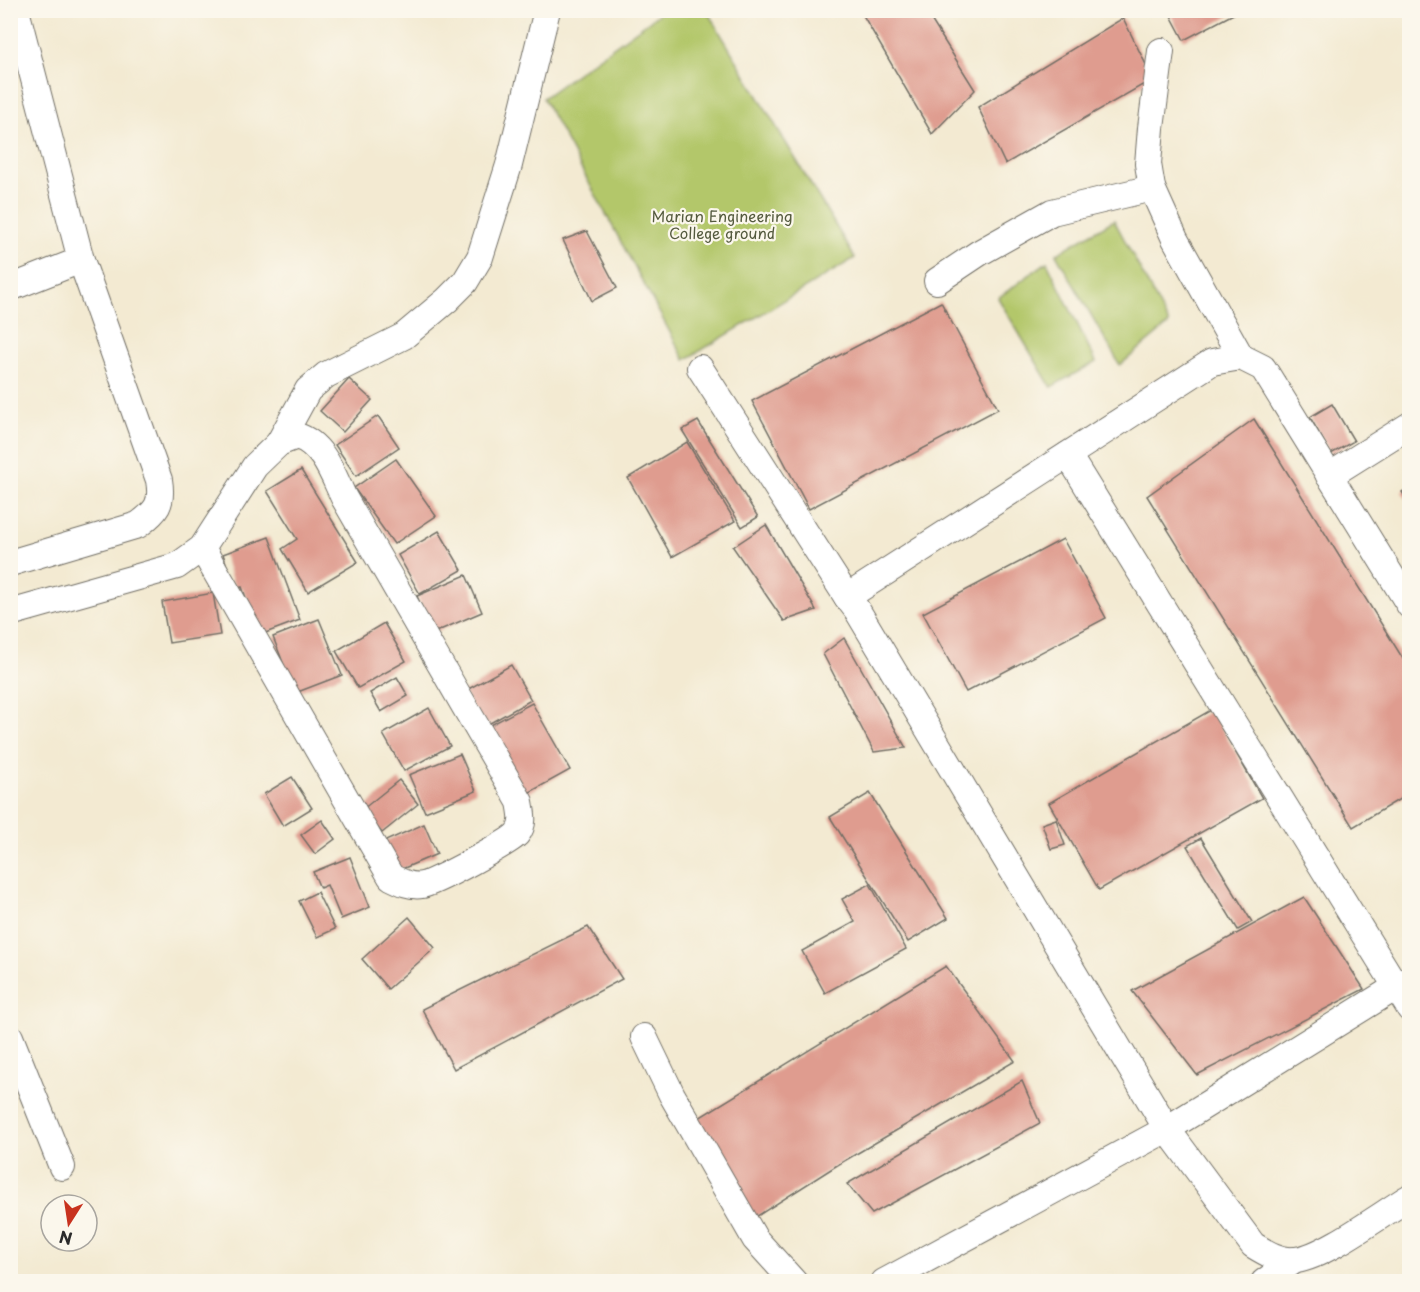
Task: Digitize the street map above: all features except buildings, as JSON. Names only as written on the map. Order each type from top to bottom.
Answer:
[{"type":"street","points":[[10,563],[138,525],[153,514],[162,497],[159,480],[81,260],[16,10]]},
{"type":"street","points":[[10,613],[177,566],[202,549],[255,466],[279,443],[308,390],[326,375],[404,336],[447,300],[470,274],[480,257],[508,165],[547,10]]},
{"type":"street","points":[[1161,51],[1150,128],[1148,164],[1152,188],[1175,239],[1241,357],[1263,368],[1410,606]]},
{"type":"street","points":[[937,280],[979,253],[1052,213],[1152,188]]},
{"type":"street","points":[[10,288],[81,260]]},
{"type":"street","points":[[847,597],[1212,362],[1241,357]]},
{"type":"street","points":[[700,369],[857,610],[1167,1129],[1253,1245],[1269,1255],[1295,1260]]},
{"type":"street","points":[[1329,476],[1410,425]]},
{"type":"street","points":[[202,549],[391,877],[405,884],[424,885],[496,848],[517,834],[523,818],[520,802],[318,450],[307,439],[297,436],[279,443]]},
{"type":"street","points":[[1068,455],[1403,984],[1410,1009]]},
{"type":"street","points":[[884,1281],[1167,1129],[1403,984]]},
{"type":"street","points":[[10,1036],[62,1167]]},
{"type":"street","points":[[644,1037],[672,1095],[755,1239],[794,1281]]},
{"type":"street","points":[[1264,1281],[1295,1260],[1318,1254],[1410,1197]]},
{"type":"street","points":[[1253,1245],[1259,1281]]},
{"type":"green space","name":"Marian Engineering College ground","points":[[663,11],[707,11],[855,258],[685,360],[543,98]]},
{"type":"green space","points":[[1114,220],[1169,324],[1120,365],[1056,254]]},
{"type":"green space","points":[[1047,262],[1096,362],[1051,387],[998,298]]}]
